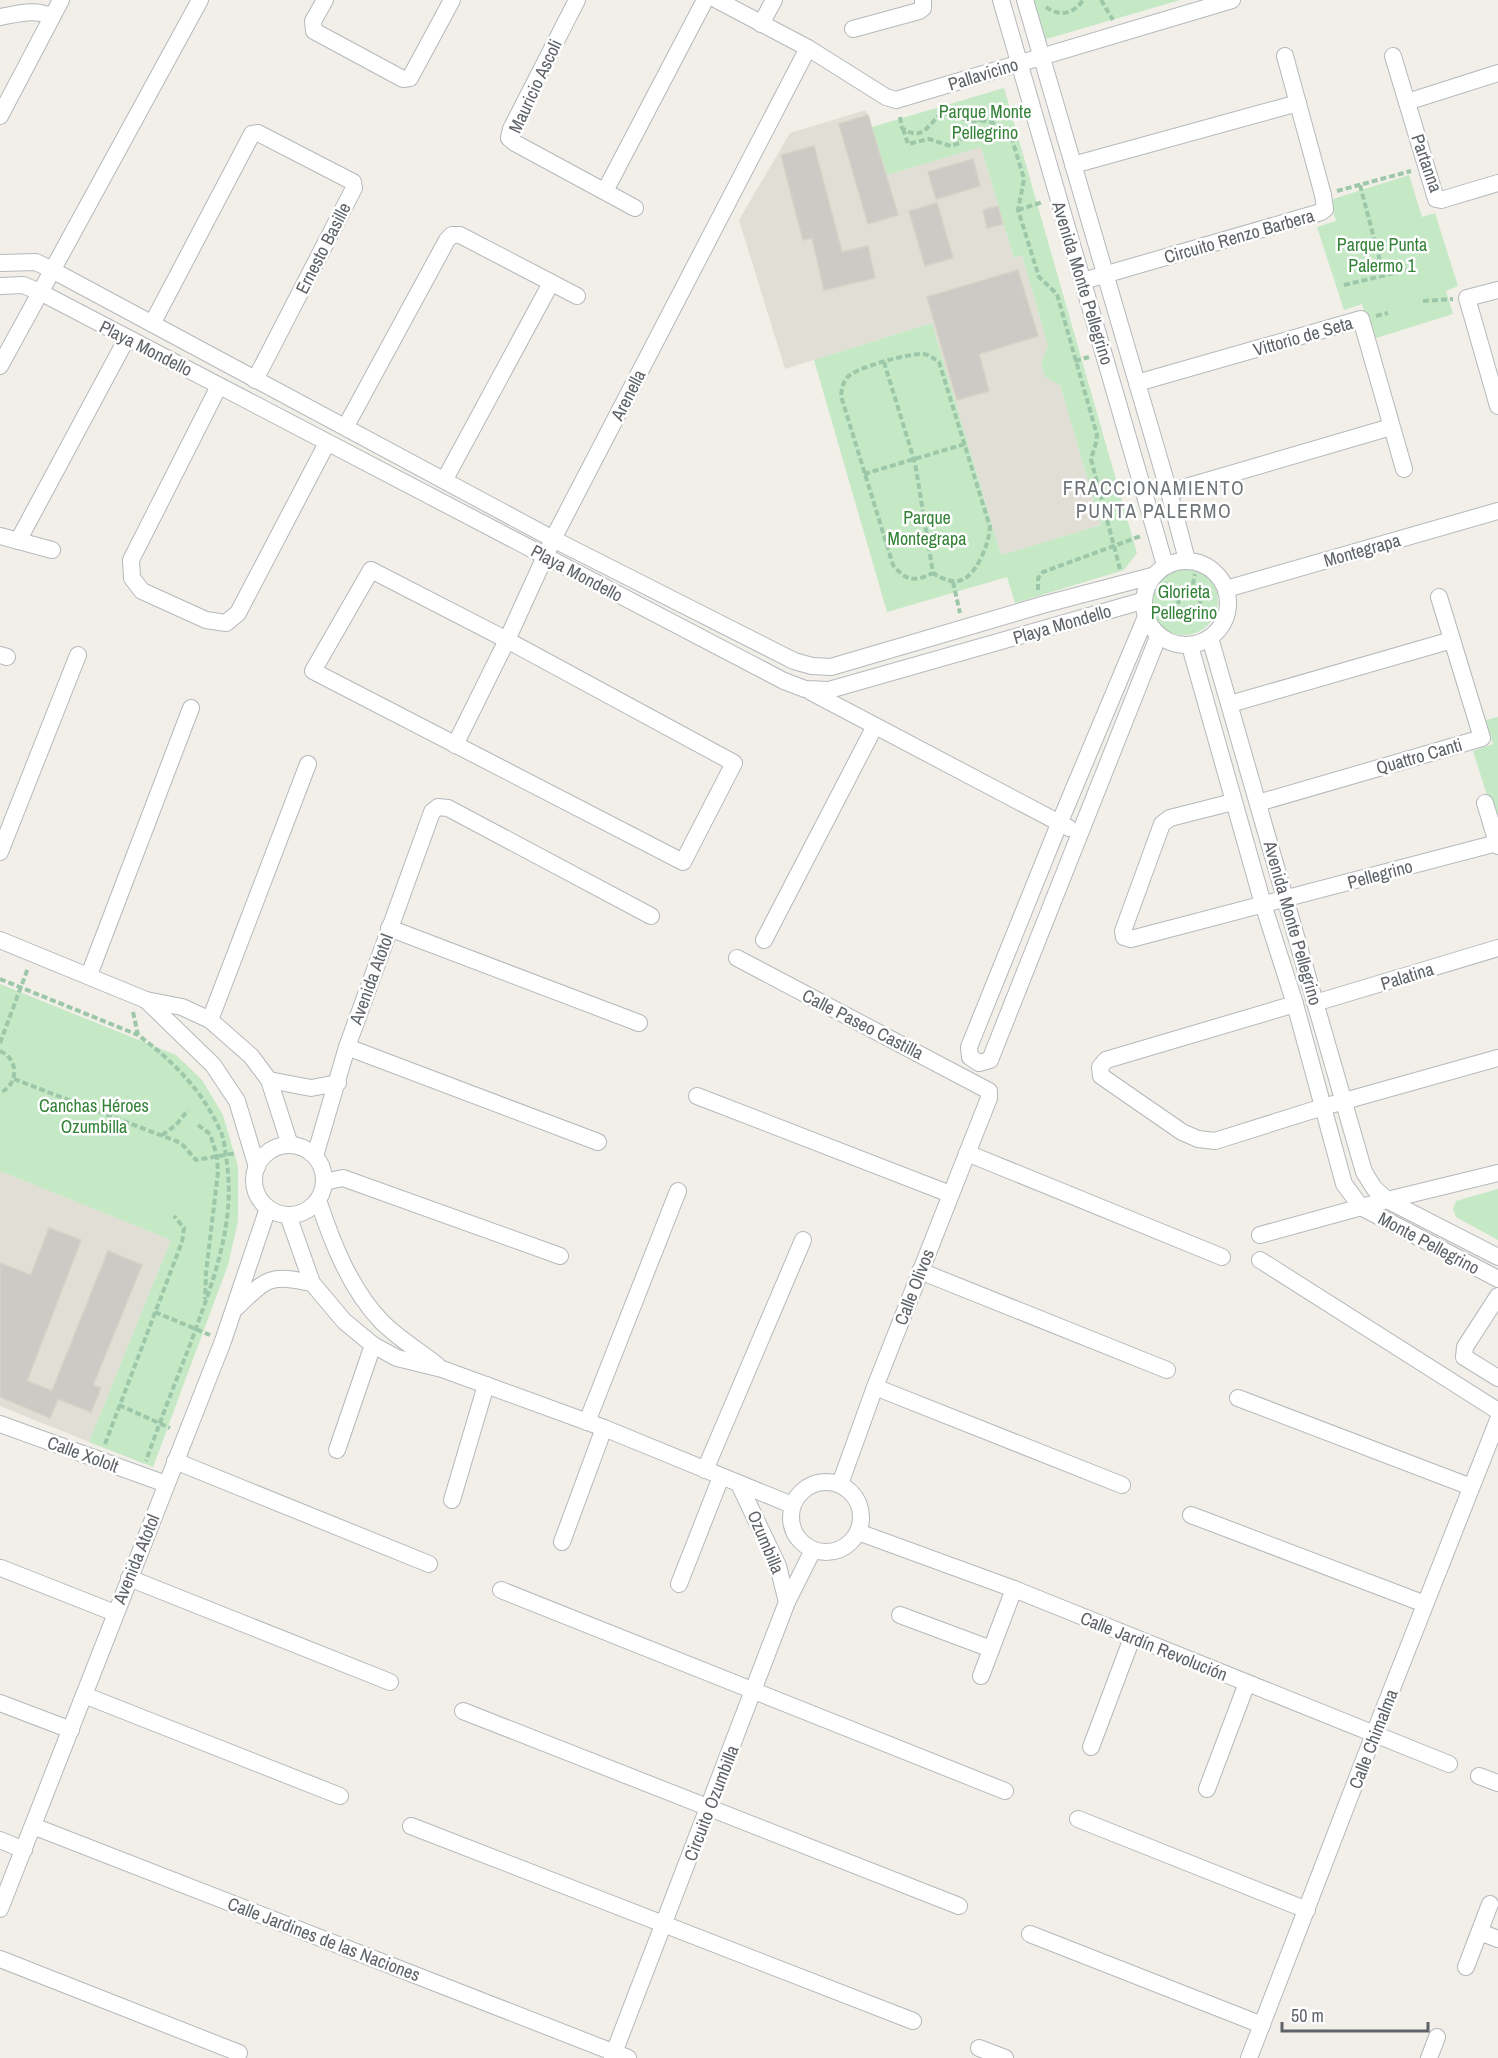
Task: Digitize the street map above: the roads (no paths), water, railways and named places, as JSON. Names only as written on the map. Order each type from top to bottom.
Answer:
[{"type":"street","points":[[0,116],[61,0]]},
{"type":"street","points":[[0,366],[200,0]]},
{"type":"street","points":[[325,0],[313,21],[314,31],[403,79],[410,78],[452,0]]},
{"type":"street","name":"Mauricio Ascoli","points":[[577,0],[511,129],[509,138],[635,208]]},
{"type":"street","points":[[605,191],[705,0]]},
{"type":"street","points":[[717,0],[808,48]]},
{"type":"street","points":[[761,24],[774,0]]},
{"type":"street","points":[[853,29],[920,11],[923,8],[923,0]]},
{"type":"street","name":"Avenida Monte Pellegrino","points":[[1001,0],[1156,531],[1157,572]]},
{"type":"street","name":"Avenida Monte Pellegrino","points":[[1025,0],[1169,492],[1193,561]]},
{"type":"street","name":"Pallavicino","points":[[808,48],[886,97],[896,100],[1228,1]]},
{"type":"street","points":[[0,17],[34,11],[52,16]]},
{"type":"street","name":"Arenella","points":[[455,745],[554,539],[808,48]]},
{"type":"street","name":"Partanna","points":[[1393,56],[1436,199],[1441,200],[1498,183]]},
{"type":"street","name":"Circuito Renzo Barbera","points":[[1083,281],[1325,209],[1285,57]]},
{"type":"street","points":[[1407,102],[1498,73]]},
{"type":"street","points":[[1073,165],[1298,103]]},
{"type":"street","name":"Ernesto Basille","points":[[152,324],[252,134],[258,133],[353,182],[354,188],[255,380]]},
{"type":"street","points":[[346,426],[447,240],[452,235],[460,236],[577,296]]},
{"type":"street","points":[[0,263],[36,262],[52,270]]},
{"type":"street","name":"Playa Mondello","points":[[52,270],[554,539],[794,661],[812,666],[831,667],[1042,604],[1125,584],[1193,561]]},
{"type":"street","points":[[445,479],[551,283]]},
{"type":"street","points":[[0,286],[22,285],[40,292]]},
{"type":"street","points":[[1498,290],[1467,298],[1498,402]]},
{"type":"street","name":"Playa Mondello","points":[[40,292],[784,681],[805,689],[829,690],[1142,601]]},
{"type":"street","name":"Vittorio de Seta","points":[[1137,382],[1361,319],[1404,469]]},
{"type":"street","points":[[18,541],[127,338]]},
{"type":"street","points":[[219,386],[131,560],[132,578],[142,591],[206,620],[226,623],[238,613],[327,443]]},
{"type":"street","points":[[1169,492],[1391,427]]},
{"type":"street","name":"Montegrapa","points":[[1226,589],[1498,511]]},
{"type":"street","points":[[0,536],[52,550]]},
{"type":"street","points":[[1157,572],[1142,601],[1145,619],[1158,637],[1173,645],[1190,646],[1210,638],[1223,625],[1228,607],[1226,589],[1220,577],[1210,568],[1193,561]]},
{"type":"street","points":[[371,570],[507,640],[734,763],[683,862],[313,671],[371,570]]},
{"type":"street","name":"Quattro Canti","points":[[1258,803],[1482,738],[1439,597]]},
{"type":"street","points":[[1145,619],[969,1047],[970,1057],[979,1063],[990,1060],[1158,637]]},
{"type":"street","points":[[954,654],[955,631]]},
{"type":"street","name":"Avenida Monte Pellegrino","points":[[1210,638],[1287,898],[1364,1172],[1374,1188],[1388,1200]]},
{"type":"street","points":[[1230,704],[1452,640]]},
{"type":"street","name":"Avenida Monte Pellegrino","points":[[1190,646],[1233,802],[1295,1004],[1344,1184],[1361,1207]]},
{"type":"street","points":[[0,852],[78,655]]},
{"type":"street","points":[[805,689],[1059,824],[1081,833]]},
{"type":"street","points":[[89,975],[191,708]]},
{"type":"street","points":[[764,940],[874,726]]},
{"type":"street","points":[[210,1020],[308,764]]},
{"type":"street","name":"Pellegrino","points":[[1233,802],[1170,818],[1162,824],[1123,932],[1124,937],[1131,939],[1498,845],[1485,803]]},
{"type":"street","name":"Avenida Atotol","points":[[315,1156],[347,1047],[432,812],[438,807],[448,808],[651,916]]},
{"type":"street","points":[[389,928],[639,1023]]},
{"type":"street","points":[[0,940],[146,1000],[182,1007],[210,1020],[251,1056],[270,1080],[290,1145]]},
{"type":"street","name":"Palatina","points":[[1316,1003],[1498,948]]},
{"type":"street","name":"Calle Paseo Castilla","points":[[736,958],[989,1091]]},
{"type":"street","points":[[146,1000],[213,1065],[237,1101],[255,1159],[254,1182],[258,1196],[268,1208],[288,1215],[305,1211],[318,1200],[323,1191],[322,1168],[315,1156],[304,1148],[290,1145],[270,1150],[255,1159]]},
{"type":"street","points":[[1295,1004],[1106,1060],[1100,1067],[1101,1076],[1182,1132],[1198,1139],[1215,1141],[1323,1107],[1498,1059]]},
{"type":"street","points":[[347,1047],[598,1142]]},
{"type":"street","points":[[270,1080],[311,1088],[338,1083]]},
{"type":"street","name":"Calle Olivos","points":[[840,1484],[989,1091]]},
{"type":"street","points":[[697,1096],[950,1194]]},
{"type":"street","points":[[967,1153],[1222,1257]]},
{"type":"street","points":[[1260,1235],[1498,1173]]},
{"type":"street","points":[[324,1182],[343,1178],[560,1256]]},
{"type":"street","points":[[587,1422],[678,1191]]},
{"type":"street","points":[[318,1200],[333,1245],[355,1286],[382,1322],[442,1369]]},
{"type":"street","name":"Monte Pellegrino","points":[[1388,1200],[1498,1257]]},
{"type":"street","name":"Monte Pellegrino","points":[[1361,1207],[1498,1279]]},
{"type":"street","name":"Avenida Atotol","points":[[0,1909],[223,1341],[268,1208]]},
{"type":"street","points":[[288,1215],[312,1283],[344,1321],[373,1345],[397,1358],[442,1369],[604,1428],[792,1505]]},
{"type":"street","points":[[705,1470],[803,1240]]},
{"type":"street","points":[[1260,1260],[1498,1411]]},
{"type":"street","points":[[920,1271],[1167,1370]]},
{"type":"street","points":[[234,1310],[261,1284],[278,1278],[312,1283]]},
{"type":"street","points":[[1498,1296],[1465,1347],[1464,1357],[1498,1378]]},
{"type":"street","points":[[337,1450],[373,1345]]},
{"type":"street","points":[[452,1500],[486,1384]]},
{"type":"street","points":[[875,1387],[1122,1485]]},
{"type":"street","points":[[1238,1398],[1470,1487]]},
{"type":"street","name":"Calle Chimalma","points":[[1249,2058],[1498,1420]]},
{"type":"street","name":"Calle Xololt","points":[[0,1424],[166,1485]]},
{"type":"street","points":[[562,1542],[604,1428]]},
{"type":"street","points":[[175,1461],[429,1564]]},
{"type":"street","points":[[679,1584],[721,1477]]},
{"type":"street","points":[[821,1482],[840,1484],[855,1496],[861,1514],[858,1532],[846,1546],[830,1552],[813,1550],[798,1539],[791,1523],[792,1505],[803,1489],[821,1482]]},
{"type":"street","name":"Ozumbilla","points":[[739,1484],[778,1566],[788,1602]]},
{"type":"street","points":[[1191,1515],[1425,1604]]},
{"type":"street","name":"Calle Jardín Revolución","points":[[858,1532],[1014,1589],[1449,1764]]},
{"type":"street","name":"Circuito Ozumbilla","points":[[618,2056],[665,1924],[788,1602],[813,1550]]},
{"type":"street","points":[[1,1568],[115,1613]]},
{"type":"street","points":[[129,1578],[390,1682]]},
{"type":"street","points":[[981,1676],[1014,1589]]},
{"type":"street","points":[[501,1590],[1005,1791]]},
{"type":"street","points":[[900,1615],[991,1649]]},
{"type":"street","points":[[1091,1747],[1132,1638]]},
{"type":"street","points":[[1207,1790],[1247,1683]]},
{"type":"street","points":[[84,1695],[340,1796]]},
{"type":"street","points":[[0,1703],[71,1730]]},
{"type":"street","points":[[463,1711],[959,1906]]},
{"type":"street","points":[[1479,1776],[1498,1783]]},
{"type":"street","points":[[1078,1819],[1307,1910]]},
{"type":"street","name":"Calle Jardines de las Naciones","points":[[33,1826],[618,2056]]},
{"type":"street","points":[[411,1826],[913,2021]]},
{"type":"street","points":[[0,1840],[24,1850]]},
{"type":"street","points":[[1466,1967],[1491,1904]]},
{"type":"street","points":[[1480,1932],[1498,1939]]},
{"type":"street","points":[[1030,1934],[1262,2025]]},
{"type":"street","points":[[0,1959],[239,2053]]},
{"type":"street","points":[[1429,2058],[1437,2037]]},
{"type":"street","points":[[979,2048],[1005,2058]]},
{"type":"district","name":"FRACCIONAMIENTO PUNTA PALERMO","points":[[1154,498]]},
{"type":"park label","name":"Parque Monte Pellegrino","points":[[985,121]]},
{"type":"park label","name":"Parque Punta Palermo 1","points":[[1382,254]]},
{"type":"park label","name":"Parque Montegrapa","points":[[927,527]]},
{"type":"park label","name":"Glorieta Pellegrino","points":[[1184,601]]},
{"type":"park label","name":"Canchas Héroes Ozumbilla","points":[[94,1115]]}]
